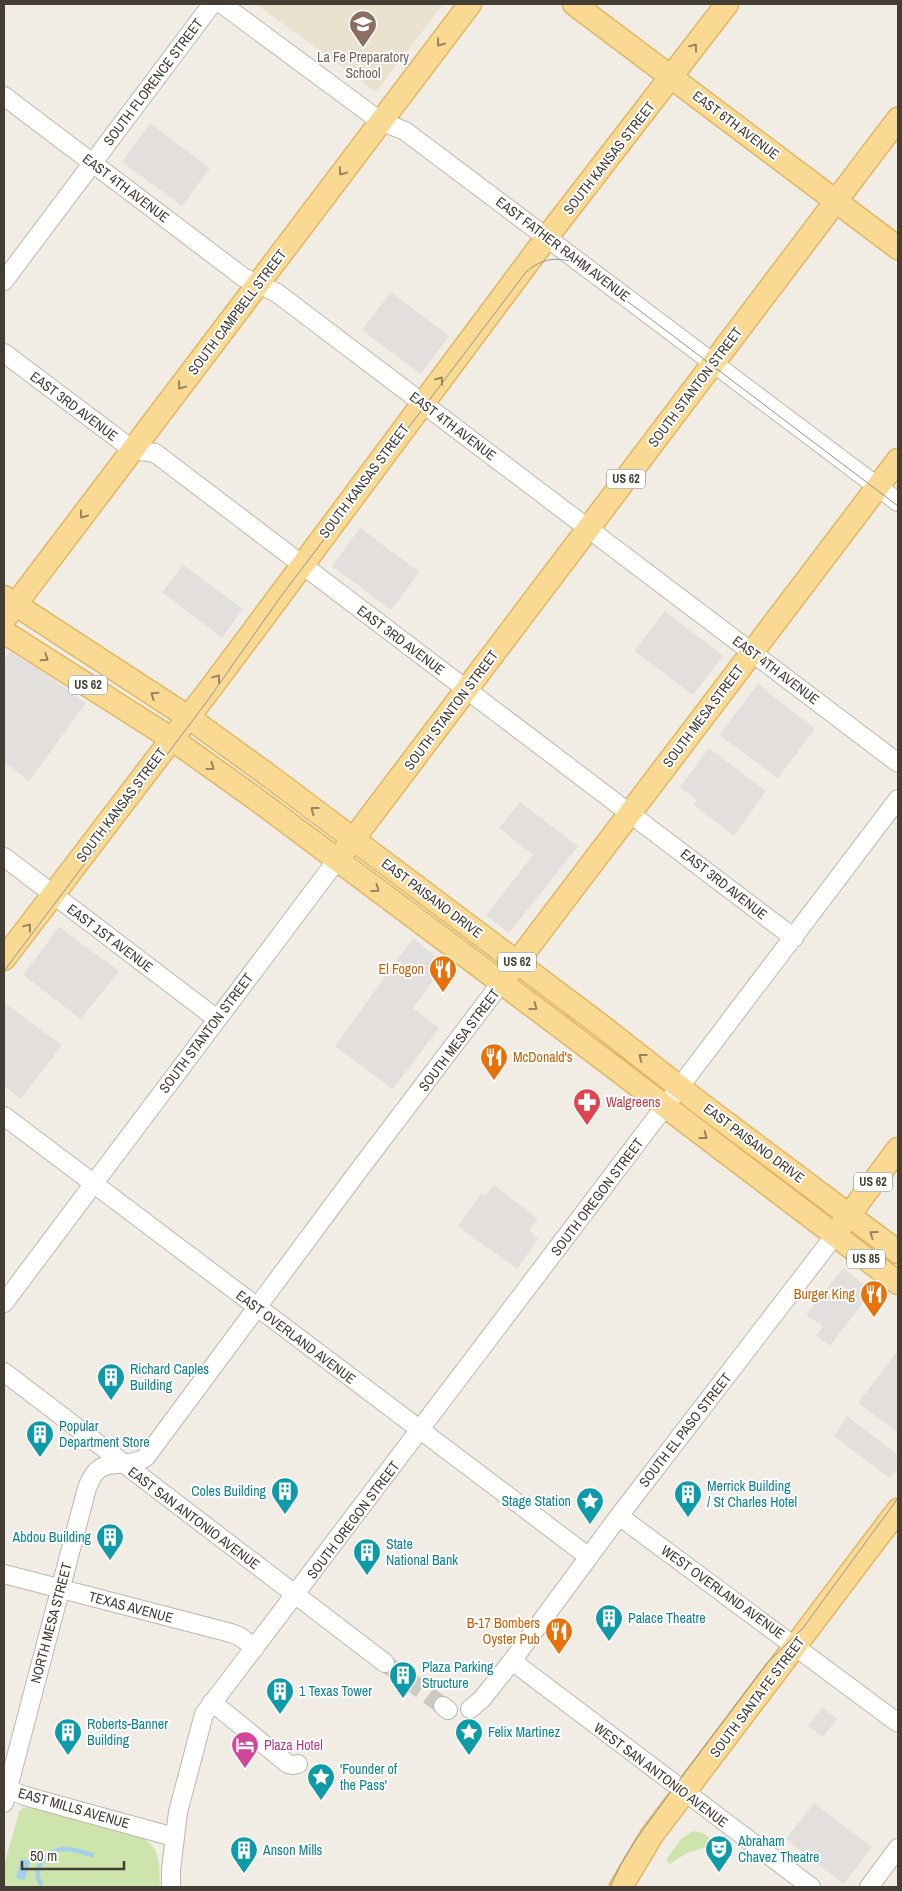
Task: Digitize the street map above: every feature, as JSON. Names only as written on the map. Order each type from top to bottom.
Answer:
[{"type":"main road","name":"SOUTH CAMPBELL STREET","points":[[8,607],[133,450],[470,4]]},
{"type":"main road","name":"EAST 6TH AVENUE","points":[[574,4],[898,248]]},
{"type":"main road","name":"SOUTH KANSAS STREET","points":[[4,959],[172,739],[422,403],[727,4]]},
{"type":"main road","name":"SOUTH STANTON STREET","points":[[336,860],[898,119]]},
{"type":"main road","name":"SOUTH MESA STREET","points":[[501,983],[898,460]]},
{"type":"main road","name":"EAST PAISANO DRIVE","points":[[8,607],[102,660],[188,717],[518,962],[849,1215]]},
{"type":"main road","name":"EAST PAISANO DRIVE","points":[[4,632],[172,739],[256,799],[834,1235]]},
{"type":"main road","name":"SOUTH EL PASO STREET","points":[[834,1235],[898,1149]]},
{"type":"main road","name":"US 85","points":[[849,1215],[898,1252]]},
{"type":"main road","name":"US 85","points":[[834,1235],[898,1283]]},
{"type":"main road","name":"SOUTH SANTA FE STREET","points":[[622,1887],[652,1835],[898,1510]]},
{"type":"street","name":"SOUTH FLORENCE STREET","points":[[4,281],[212,4]]},
{"type":"street","name":"EAST FATHER RAHM AVENUE","points":[[222,4],[380,121],[405,131],[898,502]]},
{"type":"street","name":"EAST 4TH AVENUE","points":[[4,96],[243,277],[276,293],[898,762]]},
{"type":"street","name":"EAST 3RD AVENUE","points":[[4,353],[133,450],[155,453],[794,938]]},
{"type":"street","name":"SOUTH OREGON STREET","points":[[172,1887],[171,1870],[178,1812],[202,1720],[212,1702],[296,1595],[898,800]]},
{"type":"street","name":"EAST 1ST AVENUE","points":[[4,857],[217,1019]]},
{"type":"street","name":"SOUTH STANTON STREET","points":[[4,1302],[336,860]]},
{"type":"street","name":"SOUTH MESA STREET","points":[[122,1464],[136,1463],[146,1457],[257,1306],[501,983]]},
{"type":"street","name":"EAST OVERLAND AVENUE","points":[[4,1116],[589,1557]]},
{"type":"street","name":"SOUTH EL PASO STREET","points":[[470,1709],[482,1699],[512,1661],[619,1516],[834,1235]]},
{"type":"street","name":"EAST SAN ANTONIO AVENUE","points":[[4,1372],[385,1663]]},
{"type":"street","name":"NORTH MESA STREET","points":[[5,1793],[90,1481],[96,1471],[103,1467],[122,1464]]},
{"type":"street","name":"WEST OVERLAND AVENUE","points":[[619,1516],[898,1723]]},
{"type":"street","name":"TEXAS AVENUE","points":[[4,1574],[230,1633],[239,1636],[255,1648]]},
{"type":"street","name":"WEST SAN ANTONIO AVENUE","points":[[512,1661],[684,1793],[812,1887]]},
{"type":"street","points":[[212,1702],[288,1764],[293,1766],[298,1764]]},
{"type":"street","name":"EAST MILLS AVENUE","points":[[5,1793],[25,1796],[174,1838]]},
{"type":"street","points":[[869,1887],[898,1848]]},
{"type":"shaded area","name":"La Fe Preparatory School","points":[[256,4],[443,4],[376,92]]},
{"type":"shaded area","points":[[150,123],[210,168],[182,206],[122,162]]},
{"type":"shaded area","points":[[391,292],[449,336],[421,374],[362,330]]},
{"type":"shaded area","points":[[360,528],[419,572],[391,610],[332,566]]},
{"type":"shaded area","points":[[183,565],[243,609],[222,638],[162,592]]},
{"type":"shaded area","points":[[665,611],[723,656],[693,695],[634,651]]},
{"type":"shaded area","points":[[10,652],[37,668],[86,703],[29,781],[4,762],[4,660]]},
{"type":"shaded area","points":[[758,684],[815,729],[778,778],[719,735]]},
{"type":"shaded area","points":[[709,748],[766,791],[734,836],[694,805],[697,800],[680,787]]},
{"type":"shaded area","points":[[520,802],[578,846],[509,933],[486,916],[533,855],[499,828]]},
{"type":"shaded area","points":[[59,927],[119,971],[81,1019],[23,975]]},
{"type":"shaded area","points":[[413,938],[445,964],[413,1008],[439,1028],[393,1089],[335,1046]]},
{"type":"shaded area","points":[[4,1003],[62,1045],[21,1099],[4,1086]]},
{"type":"shaded area","points":[[494,1185],[538,1219],[529,1230],[538,1239],[517,1269],[458,1226],[481,1194],[485,1196]]},
{"type":"shaded area","points":[[843,1268],[872,1291],[830,1346],[816,1336],[823,1326],[806,1315]]},
{"type":"shaded area","points":[[898,1350],[898,1433],[858,1403]]},
{"type":"shaded area","points":[[847,1416],[898,1455],[898,1467],[890,1478],[834,1436]]},
{"type":"shaded area","points":[[822,1707],[837,1719],[823,1737],[808,1726]]},
{"type":"shaded area","points":[[814,1803],[872,1847],[844,1884],[786,1839]]},
{"type":"green space","points":[[32,1807],[144,1838],[150,1843],[157,1854],[160,1887],[4,1887],[4,1866],[19,1812],[23,1808]]},
{"type":"green space","points":[[694,1831],[703,1833],[725,1849],[711,1851],[710,1846],[687,1853],[669,1864],[666,1860],[682,1838]]},
{"type":"water","points":[[21,1859],[30,1861],[25,1880],[16,1878]]},
{"type":"waterway","points":[[41,1884],[38,1878],[39,1866],[52,1852],[68,1849],[92,1855]]},
{"type":"tunnel","points":[[385,1663],[443,1706]]},
{"type":"tram line","points":[[4,971],[208,700],[279,599],[526,272],[532,267],[544,261],[557,259],[578,264],[898,506]]},
{"type":"tram line","points":[[610,1887],[637,1838],[675,1786],[767,1663],[803,1628],[898,1498]]},
{"type":"place","name":"La Fe Preparatory School","points":[[363,48]]},
{"type":"place","name":"El Fogon","points":[[443,993]]},
{"type":"place","name":"McDonald's","points":[[494,1081]]},
{"type":"place","name":"Walgreens","points":[[587,1126]]},
{"type":"place","name":"Burger King","points":[[874,1318]]},
{"type":"place","name":"Richard Caples Building","points":[[111,1401]]},
{"type":"place","name":"Popular Department Store","points":[[40,1458]]},
{"type":"place","name":"Coles Building","points":[[285,1515]]},
{"type":"place","name":"Merrick Building / St Charles Hotel","points":[[688,1518]]},
{"type":"place","name":"Stage Station","points":[[590,1525]]},
{"type":"place","name":"Abdou Building","points":[[110,1561]]},
{"type":"place","name":"State National Bank","points":[[367,1576]]},
{"type":"place","name":"Palace Theatre","points":[[609,1642]]},
{"type":"place","name":"B-17 Bombers Oyster Pub","points":[[559,1655]]},
{"type":"place","name":"Plaza Parking Structure","points":[[403,1699]]},
{"type":"place","name":"1 Texas Tower","points":[[280,1715]]},
{"type":"place","name":"Roberts-Banner Building","points":[[68,1756]]},
{"type":"place","name":"Felix Martinez","points":[[469,1756]]},
{"type":"place","name":"Plaza Hotel","points":[[245,1769]]},
{"type":"place","name":"'Founder of the Pass'","points":[[321,1801]]},
{"type":"place","name":"Abraham Chavez Theatre","points":[[719,1873]]},
{"type":"place","name":"Anson Mills","points":[[244,1874]]}]
